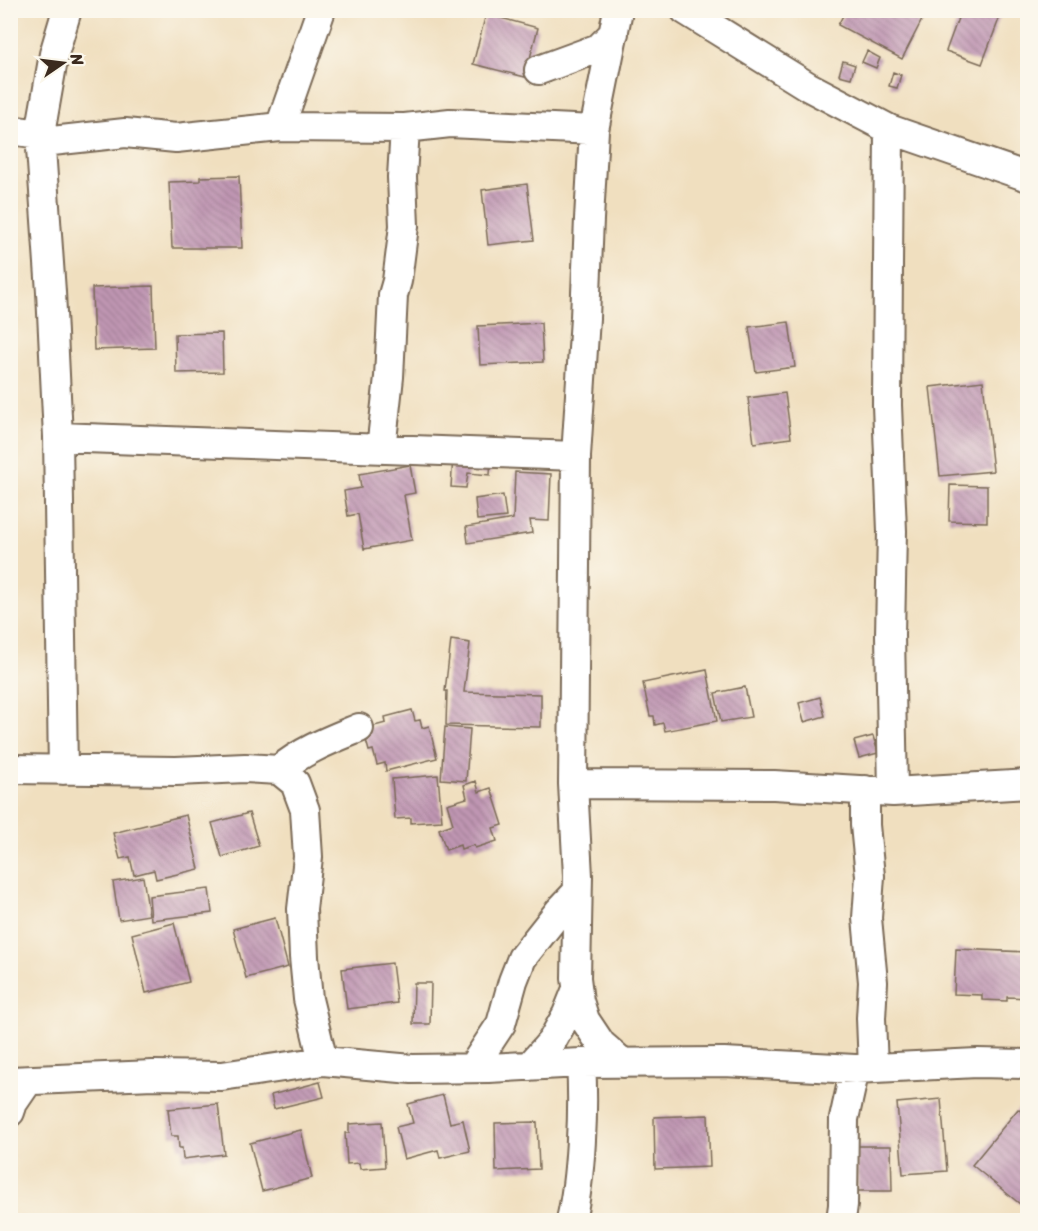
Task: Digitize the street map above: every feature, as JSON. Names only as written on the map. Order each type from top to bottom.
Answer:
[{"type":"street","points":[[63,770],[58,437],[40,134],[54,54],[67,10]]},
{"type":"street","points":[[280,127],[321,10]]},
{"type":"street","points":[[685,10],[809,87],[889,129],[1028,177]]},
{"type":"street","points":[[539,70],[599,48],[616,22]]},
{"type":"street","points":[[616,22],[594,130],[576,456],[573,784],[579,1001],[585,1020],[601,1044],[622,1063]]},
{"type":"street","points":[[10,130],[40,134],[52,141],[125,133],[176,138],[280,127],[405,128],[450,123],[594,130]]},
{"type":"street","points":[[381,449],[393,294],[397,281],[404,226],[402,177],[405,128]]},
{"type":"street","points":[[889,129],[887,405],[892,531],[890,635],[893,792]]},
{"type":"street","points":[[58,437],[576,456]]},
{"type":"street","points":[[279,770],[294,757],[312,747],[359,728]]},
{"type":"street","points":[[10,769],[176,771],[245,768],[279,770],[295,783],[305,810],[308,857],[302,909],[308,999],[323,1060]]},
{"type":"street","points":[[573,784],[774,785],[893,792],[1028,784]]},
{"type":"street","points":[[841,1221],[844,1119],[864,1069],[871,1018],[873,982],[867,918],[870,876],[865,825],[865,790]]},
{"type":"street","points":[[472,1068],[501,1024],[522,958],[577,892]]},
{"type":"street","points":[[530,1066],[552,1041],[567,1014],[577,989]]},
{"type":"street","points":[[10,1112],[19,1081],[153,1075],[222,1076],[323,1060],[412,1069],[724,1062],[864,1069],[977,1063],[1028,1064]]},
{"type":"street","points":[[571,1221],[579,1151],[583,1088],[581,1064]]},
{"type":"building","points":[[846,10],[927,10],[902,59],[838,25]]},
{"type":"building","points":[[961,10],[992,10],[1001,14],[982,64],[946,51]]},
{"type":"building","points":[[486,14],[538,28],[525,77],[473,64]]},
{"type":"building","points":[[867,51],[880,58],[876,68],[862,62]]},
{"type":"building","points":[[843,61],[855,65],[851,78],[839,75]]},
{"type":"building","points":[[893,72],[901,75],[897,88],[889,86]]},
{"type":"building","points":[[239,176],[242,248],[172,248],[169,182],[200,181],[200,177]]},
{"type":"building","points":[[527,184],[534,240],[488,245],[482,190]]},
{"type":"building","points":[[153,286],[155,348],[94,350],[92,288]]},
{"type":"building","points":[[789,322],[795,367],[756,372],[749,327]]},
{"type":"building","points":[[541,323],[543,362],[480,365],[478,326]]},
{"type":"building","points":[[222,333],[223,372],[176,373],[175,334]]},
{"type":"building","points":[[983,381],[993,471],[940,476],[930,387]]},
{"type":"building","points":[[785,393],[791,438],[754,443],[748,398]]},
{"type":"building","points":[[453,456],[491,459],[490,475],[468,473],[466,488],[451,487]]},
{"type":"building","points":[[410,465],[415,493],[404,495],[412,540],[364,549],[358,514],[348,516],[344,491],[361,488],[359,474]]},
{"type":"building","points":[[515,472],[551,474],[549,521],[530,520],[532,533],[468,543],[466,527],[513,519]]},
{"type":"building","points":[[950,485],[987,486],[987,522],[949,521]]},
{"type":"building","points":[[503,495],[506,517],[477,520],[475,499]]},
{"type":"building","points":[[451,640],[470,643],[464,692],[541,694],[541,727],[446,725],[447,691],[445,691]]},
{"type":"building","points":[[707,670],[717,721],[665,731],[663,723],[655,725],[654,716],[650,716],[643,683]]},
{"type":"building","points":[[745,687],[751,717],[721,722],[715,693]]},
{"type":"building","points":[[820,697],[825,716],[804,722],[799,703]]},
{"type":"building","points":[[412,710],[415,721],[420,720],[422,728],[429,726],[437,758],[386,771],[385,763],[377,765],[373,750],[369,751],[363,729],[386,723],[385,717]]},
{"type":"building","points":[[445,727],[470,729],[466,781],[441,779]]},
{"type":"building","points":[[873,736],[878,753],[859,758],[854,741]]},
{"type":"building","points":[[438,775],[442,821],[411,823],[411,818],[395,819],[392,779]]},
{"type":"building","points":[[476,781],[479,792],[491,788],[503,825],[493,828],[497,841],[475,848],[474,845],[461,849],[460,845],[446,850],[439,829],[453,824],[447,804],[467,798],[464,785]]},
{"type":"building","points":[[249,813],[259,846],[222,857],[212,823]]},
{"type":"building","points":[[186,815],[199,869],[156,879],[154,870],[134,875],[130,857],[120,859],[113,833]]},
{"type":"building","points":[[143,877],[149,915],[119,920],[113,882]]},
{"type":"building","points":[[209,889],[212,913],[151,920],[149,896]]},
{"type":"building","points":[[275,918],[288,967],[246,978],[233,929]]},
{"type":"building","points":[[174,923],[189,982],[146,993],[132,934]]},
{"type":"building","points":[[956,949],[1028,952],[1028,998],[1007,997],[1007,1001],[982,1000],[982,995],[954,994]]},
{"type":"building","points":[[392,963],[397,1003],[347,1009],[342,969]]},
{"type":"building","points":[[414,983],[431,983],[430,1024],[413,1024]]},
{"type":"building","points":[[320,1082],[324,1097],[274,1109],[271,1095]]},
{"type":"building","points":[[443,1095],[450,1123],[463,1120],[470,1151],[440,1158],[438,1150],[404,1159],[396,1127],[413,1123],[408,1104]]},
{"type":"building","points":[[941,1099],[947,1171],[903,1174],[897,1103]]},
{"type":"building","points":[[218,1104],[224,1154],[183,1159],[178,1136],[171,1136],[168,1109]]},
{"type":"building","points":[[1018,1109],[1028,1117],[1028,1195],[1020,1204],[972,1165]]},
{"type":"building","points":[[708,1115],[710,1167],[655,1169],[654,1117]]},
{"type":"building","points":[[382,1122],[385,1167],[360,1169],[359,1163],[347,1164],[345,1133],[349,1133],[349,1124]]},
{"type":"building","points":[[537,1122],[539,1169],[496,1171],[495,1123]]},
{"type":"building","points":[[301,1130],[312,1178],[262,1191],[250,1143]]},
{"type":"building","points":[[856,1146],[891,1146],[892,1191],[858,1191]]}]
